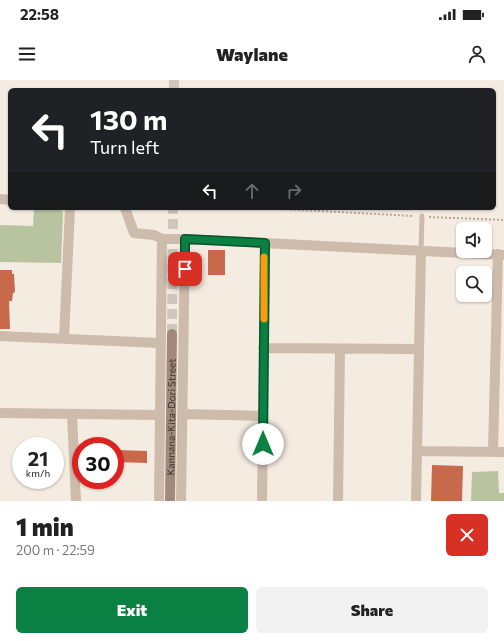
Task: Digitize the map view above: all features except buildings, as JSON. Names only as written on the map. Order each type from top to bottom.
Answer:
[{"type":"street","points":[[64,339],[70,210]]},
{"type":"street","points":[[126,210],[134,233],[154,235],[162,239],[421,252],[501,254],[493,451]]},
{"type":"street","points":[[159,501],[159,343],[162,239]]},
{"type":"street","points":[[181,501],[185,239]]},
{"type":"street","points":[[262,501],[265,243]]},
{"type":"street","points":[[416,501],[421,252]]},
{"type":"street","name":"Kannana-Kita-Dori Street","points":[[170,501],[172,334]]},
{"type":"street","points":[[0,336],[159,343]]},
{"type":"street","points":[[263,348],[419,349]]},
{"type":"street","points":[[338,501],[340,349]]},
{"type":"street","points":[[0,413],[159,415]]},
{"type":"street","points":[[72,414],[76,501]]},
{"type":"street","points":[[183,414],[263,416]]},
{"type":"street","points":[[417,451],[504,452]]},
{"type":"lane","points":[[421,252],[422,216]]},
{"type":"path","points":[[302,210],[504,220]]},
{"type":"green space","points":[[34,210],[61,210],[63,212],[61,263],[0,262],[0,225],[33,226]]},
{"type":"green space","points":[[498,471],[499,493],[504,493],[504,501],[471,501],[472,472]]},
{"type":"tunnel","points":[[174,80],[174,88]]},
{"type":"tunnel","points":[[172,334],[173,210]]},
{"type":"slow traffic","points":[[264,257],[264,319]]},
{"type":"route","points":[[185,269],[185,239],[265,243],[263,444]]}]
